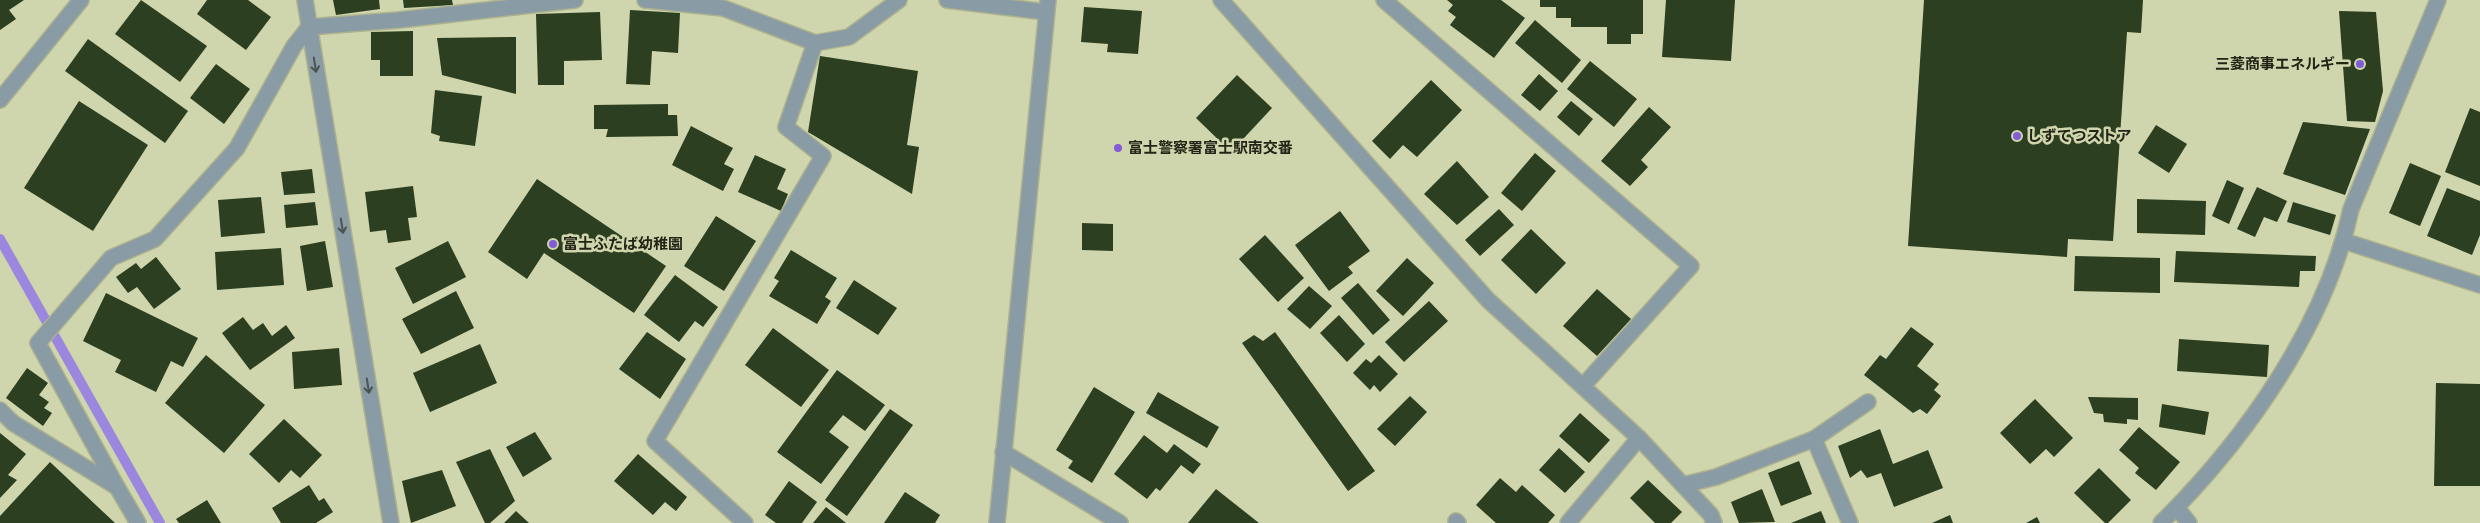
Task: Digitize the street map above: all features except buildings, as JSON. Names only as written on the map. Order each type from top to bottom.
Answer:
[{"type":"street","points":[[0,100],[81,0]]},
{"type":"street","points":[[305,0],[391,523]]},
{"type":"street","points":[[138,523],[38,343],[111,258],[154,239],[237,148],[294,46],[309,27],[399,20],[575,0]]},
{"type":"street","points":[[645,0],[723,8],[815,44],[849,36],[899,0]]},
{"type":"street","points":[[947,0],[1047,6],[997,523]]},
{"type":"street","points":[[1221,0],[1488,300],[1639,438],[1710,515],[1714,523]]},
{"type":"street","points":[[1384,0],[1691,266],[1583,386]]},
{"type":"street","points":[[2161,523],[2247,425],[2300,345],[2344,241],[2351,209],[2438,0]]},
{"type":"street","points":[[740,522],[655,441],[823,156],[786,127],[815,44]]},
{"type":"street","points":[[2344,241],[2480,285]]},
{"type":"street","points":[[1683,485],[1716,477],[1814,439],[1868,402]]},
{"type":"street","points":[[0,410],[13,423],[117,487]]},
{"type":"street","points":[[1568,523],[1639,438]]},
{"type":"street","points":[[1814,439],[1850,523]]},
{"type":"street","points":[[1003,452],[1120,523]]},
{"type":"street","points":[[2176,508],[2190,523]]},
{"type":"waterway","points":[[0,239],[160,523]]},
{"type":"place","name":"三菱商事エネルギー","points":[[2360,64]]},
{"type":"place","name":"しずてつストア","points":[[2017,136]]},
{"type":"place","name":"富士警察署富士駅南交番","points":[[1118,148]]},
{"type":"place","name":"富士ふたば幼稚園","points":[[553,244]]}]
